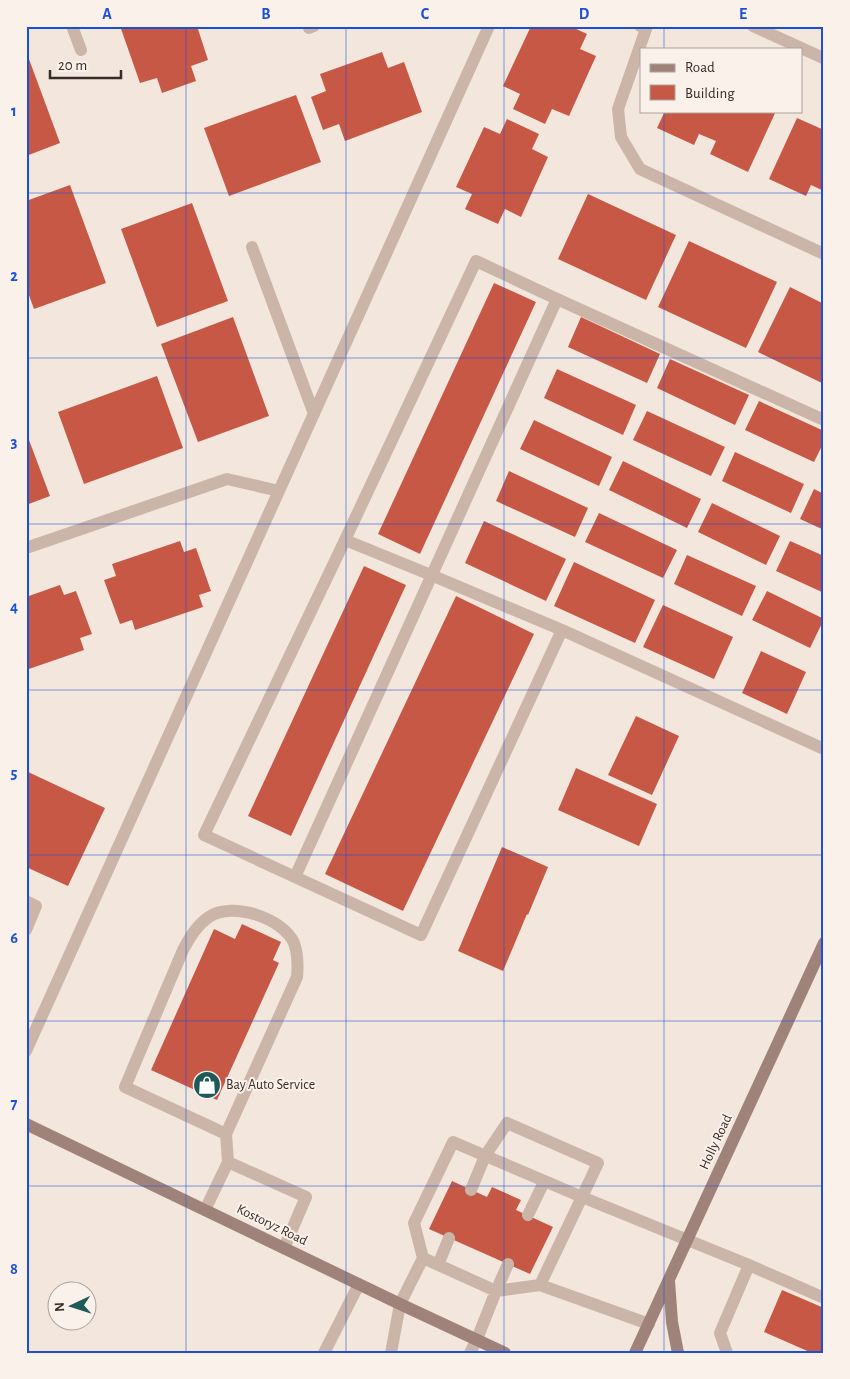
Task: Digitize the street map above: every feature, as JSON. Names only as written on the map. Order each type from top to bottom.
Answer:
[{"type":"main road","name":"Holly Road","points":[[636,1353],[824,943]]},
{"type":"main road","name":"Kostoryz Road","points":[[26,1124],[505,1353]]},
{"type":"main road","points":[[669,1280],[672,1322],[678,1353]]},
{"type":"street","points":[[72,26],[81,50]]},
{"type":"street","points":[[26,1051],[489,26]]},
{"type":"street","points":[[753,26],[801,48]]},
{"type":"street","points":[[644,27],[618,109],[621,137],[640,168],[824,254]]},
{"type":"street","points":[[802,48],[823,58]]},
{"type":"street","points":[[252,246],[314,414]]},
{"type":"street","points":[[562,630],[421,935],[204,834],[345,540],[476,260],[557,299],[824,420]]},
{"type":"street","points":[[295,877],[557,299]]},
{"type":"street","points":[[26,548],[227,479],[279,491]]},
{"type":"street","points":[[345,540],[562,630],[824,749]]},
{"type":"street","points":[[26,901],[36,906],[26,930]]},
{"type":"street","points":[[205,1210],[228,1162],[226,1134],[297,977],[298,960],[293,942],[281,927],[264,917],[241,910],[225,911],[210,916],[194,930],[183,950],[125,1087],[226,1134]]},
{"type":"street","points":[[471,1190],[485,1156],[507,1123],[598,1163],[540,1285]]},
{"type":"street","points":[[391,1353],[400,1304],[423,1258],[414,1222],[453,1142],[544,1182],[824,1298]]},
{"type":"street","points":[[228,1162],[306,1197],[284,1248]]},
{"type":"street","points":[[528,1215],[544,1182]]},
{"type":"street","points":[[438,1265],[449,1238]]},
{"type":"street","points":[[423,1258],[496,1291],[540,1285],[649,1324]]},
{"type":"street","points":[[470,1353],[508,1264]]},
{"type":"street","points":[[727,1353],[720,1333],[750,1266]]},
{"type":"street","points":[[324,1353],[358,1284]]},
{"type":"building","points":[[120,26],[197,26],[208,60],[191,66],[196,81],[162,93],[157,78],[140,83]]},
{"type":"building","points":[[531,26],[570,26],[587,34],[580,49],[596,56],[569,116],[552,109],[545,124],[513,109],[520,94],[503,86]]},
{"type":"building","points":[[26,51],[60,143],[26,156]]},
{"type":"building","points":[[382,52],[388,68],[404,62],[422,112],[345,141],[339,124],[323,130],[311,97],[326,91],[320,74]]},
{"type":"building","points":[[296,95],[321,162],[229,196],[204,128]]},
{"type":"building","points":[[665,112],[776,112],[748,172],[710,154],[716,141],[699,134],[694,145],[657,128]]},
{"type":"building","points":[[797,118],[824,130],[824,191],[811,185],[806,196],[769,179]]},
{"type":"building","points":[[507,119],[539,134],[532,149],[548,157],[521,217],[505,209],[498,224],[465,209],[472,194],[456,187],[484,127],[500,134]]},
{"type":"building","points":[[70,185],[106,283],[34,309],[26,287],[26,201]]},
{"type":"building","points":[[588,194],[676,235],[646,300],[558,259]]},
{"type":"building","points":[[192,203],[228,301],[157,327],[121,229]]},
{"type":"building","points":[[689,241],[777,282],[746,348],[658,307]]},
{"type":"building","points":[[494,283],[536,302],[420,554],[378,534]]},
{"type":"building","points":[[790,287],[824,304],[824,384],[758,352]]},
{"type":"building","points":[[233,317],[269,416],[198,442],[161,344]]},
{"type":"building","points":[[581,317],[660,354],[647,383],[568,347]]},
{"type":"building","points":[[670,359],[749,395],[735,425],[657,388]]},
{"type":"building","points":[[557,369],[636,405],[623,435],[544,398]]},
{"type":"building","points":[[157,376],[183,448],[84,484],[58,412]]},
{"type":"building","points":[[759,401],[824,431],[824,442],[814,462],[745,430]]},
{"type":"building","points":[[647,411],[725,447],[711,476],[633,440]]},
{"type":"building","points":[[534,420],[612,457],[599,486],[520,449]]},
{"type":"building","points":[[26,432],[50,496],[26,505]]},
{"type":"building","points":[[735,452],[804,484],[791,513],[722,481]]},
{"type":"building","points":[[623,461],[701,499],[687,528],[609,490]]},
{"type":"building","points":[[509,471],[588,508],[575,537],[496,501]]},
{"type":"building","points":[[814,489],[824,494],[824,530],[800,519]]},
{"type":"building","points":[[712,503],[780,536],[766,565],[698,532]]},
{"type":"building","points":[[599,513],[677,550],[663,578],[585,542]]},
{"type":"building","points":[[484,521],[566,559],[546,601],[465,563]]},
{"type":"building","points":[[180,541],[184,552],[196,548],[211,591],[199,595],[203,607],[135,630],[132,620],[120,624],[104,580],[116,576],[112,564]]},
{"type":"building","points":[[790,541],[824,556],[824,593],[776,571]]},
{"type":"building","points":[[687,555],[756,586],[742,616],[674,584]]},
{"type":"building","points":[[574,562],[655,600],[635,643],[554,606]]},
{"type":"building","points":[[364,566],[406,585],[291,836],[248,816]]},
{"type":"building","points":[[60,585],[64,595],[76,591],[92,634],[80,638],[84,650],[26,670],[26,597]]},
{"type":"building","points":[[767,591],[824,619],[810,648],[752,620]]},
{"type":"building","points":[[456,596],[534,634],[403,911],[325,874]]},
{"type":"building","points":[[663,605],[733,637],[714,679],[643,647]]},
{"type":"building","points":[[761,651],[806,672],[787,714],[742,693]]},
{"type":"building","points":[[636,716],[679,736],[652,795],[608,775]]},
{"type":"building","points":[[576,768],[657,804],[639,846],[558,810]]},
{"type":"building","points":[[26,771],[105,808],[68,886],[26,867]]},
{"type":"building","points":[[502,847],[548,867],[503,971],[458,951]]},
{"type":"building","points":[[242,924],[281,942],[273,960],[279,963],[217,1100],[151,1070],[214,929],[235,939]]},
{"type":"building","points":[[452,1181],[487,1197],[492,1187],[521,1200],[516,1210],[553,1227],[530,1274],[429,1229]]},
{"type":"building","points":[[782,1290],[824,1308],[824,1353],[812,1353],[764,1332]]},
{"type":"place","name":"Bay Auto Service","points":[[207,1085]]}]
